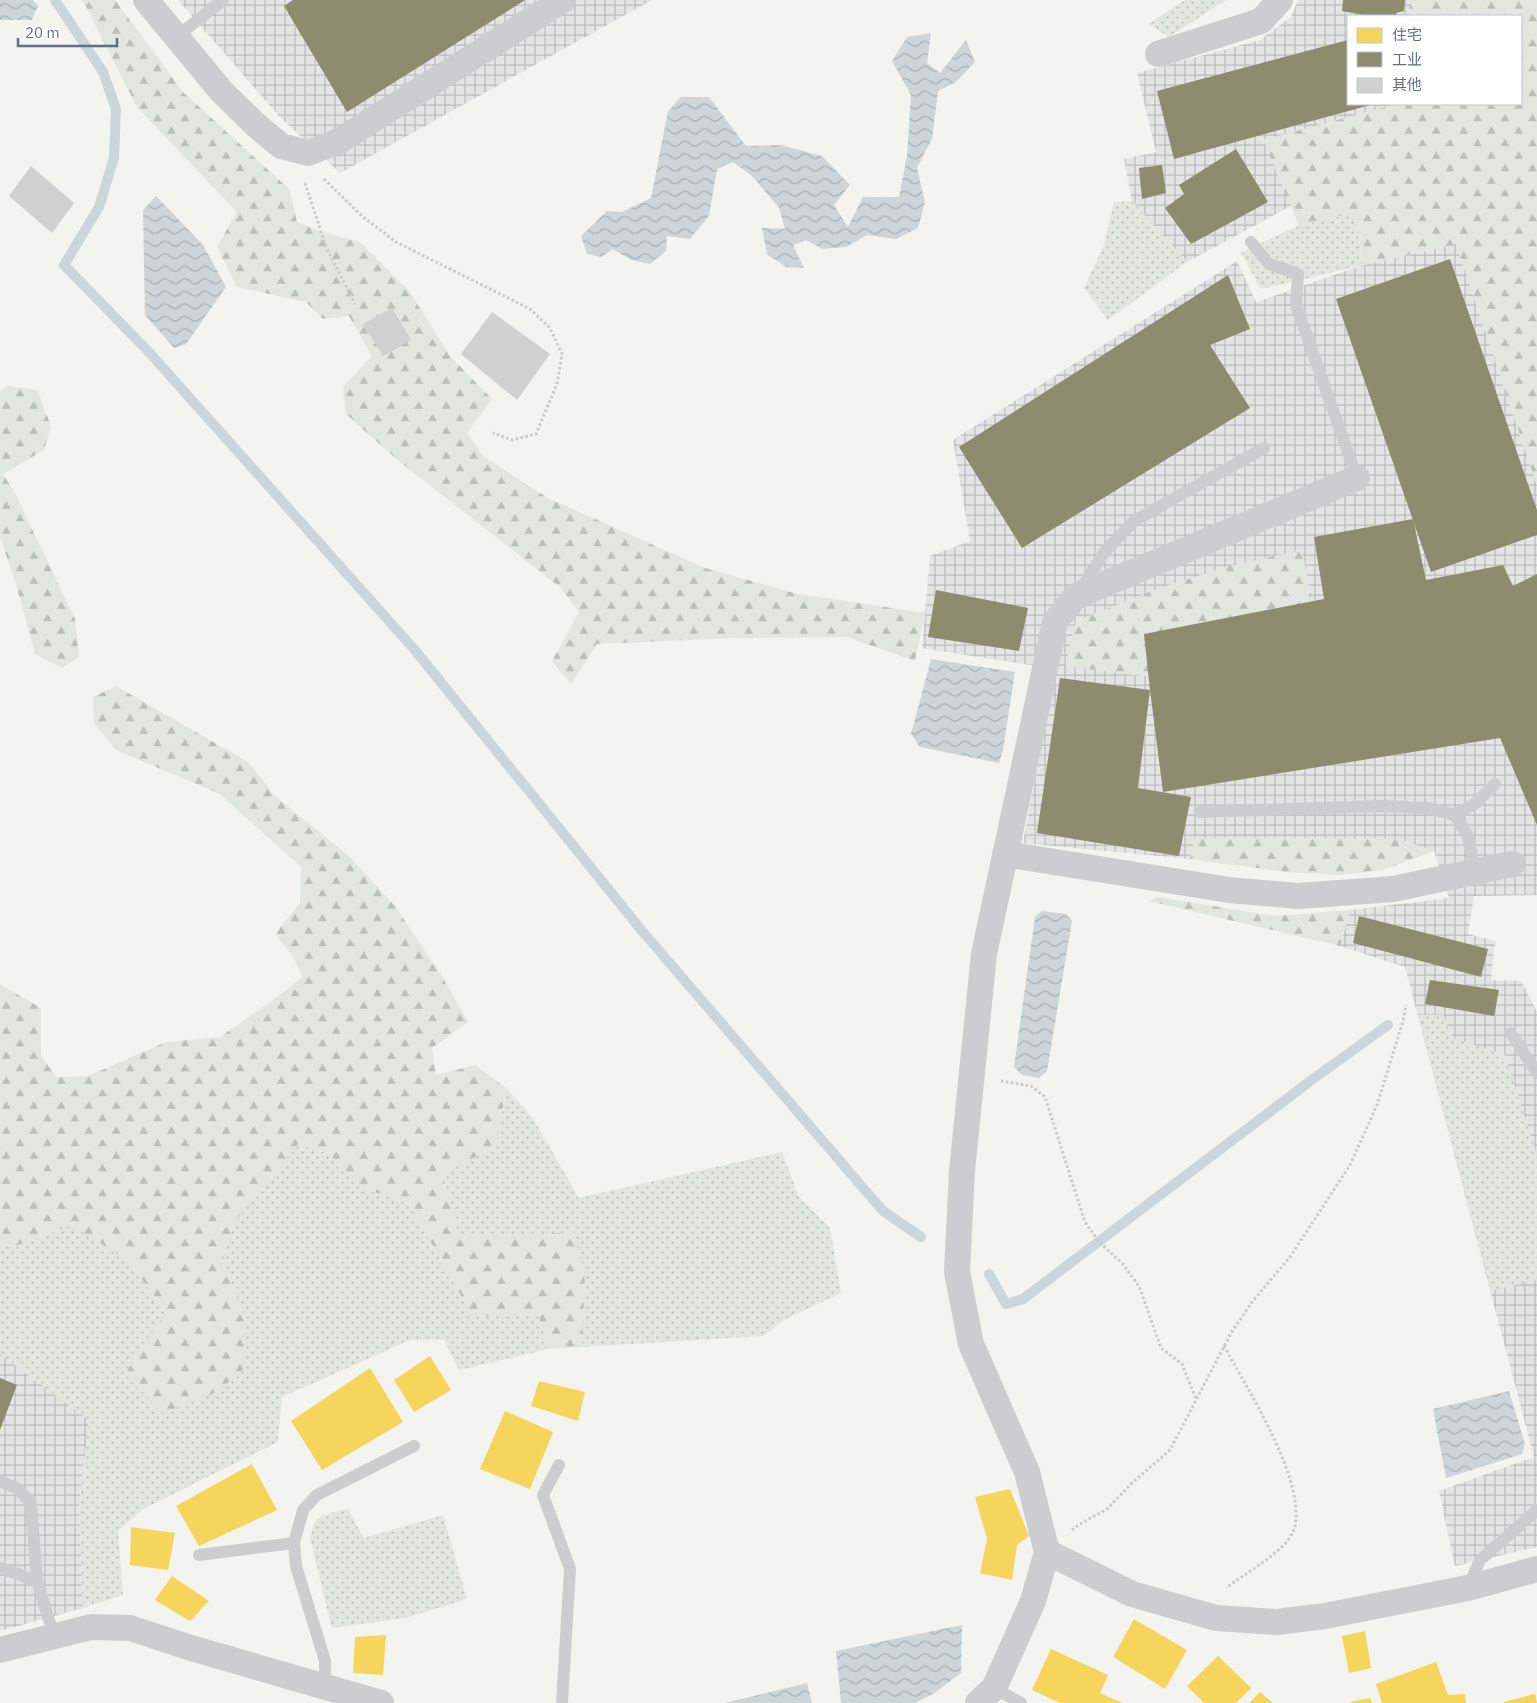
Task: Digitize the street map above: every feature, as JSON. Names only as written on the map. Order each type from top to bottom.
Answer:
[{"type":"street","points":[[146,0],[222,92],[256,125],[281,146],[308,153],[339,142],[563,0]]},
{"type":"street","points":[[1158,54],[1261,21],[1280,0]]},
{"type":"street","points":[[986,1696],[1033,1601],[1047,1552],[1027,1472],[971,1344],[957,1272],[962,1171],[984,954],[1056,622],[1076,596],[1357,478]]},
{"type":"street","points":[[1005,854],[1229,890],[1298,896],[1394,889],[1512,864]]},
{"type":"street","points":[[1047,1552],[1132,1594],[1216,1618],[1277,1622],[1325,1616],[1468,1588],[1537,1569]]},
{"type":"street","points":[[0,1650],[90,1627],[130,1628],[330,1693],[381,1703]]},
{"type":"lane","points":[[176,37],[223,0]]},
{"type":"lane","points":[[1251,242],[1269,264],[1298,274],[1296,304],[1357,478]]},
{"type":"lane","points":[[1076,596],[1106,550],[1134,521],[1264,448]]},
{"type":"lane","points":[[1454,815],[1476,803],[1495,784]]},
{"type":"lane","points":[[1200,812],[1382,806],[1428,808],[1454,815],[1467,834],[1476,872]]},
{"type":"lane","points":[[1511,1033],[1537,1073]]},
{"type":"lane","points":[[330,1693],[325,1661],[296,1566],[294,1543],[303,1510],[317,1495],[414,1446]]},
{"type":"lane","points":[[559,1465],[542,1495],[570,1569],[562,1703]]},
{"type":"lane","points":[[0,1481],[18,1489],[31,1503],[37,1581],[54,1636]]},
{"type":"lane","points":[[1468,1588],[1480,1560],[1537,1510]]},
{"type":"lane","points":[[199,1555],[294,1543]]},
{"type":"lane","points":[[0,1568],[37,1581]]},
{"type":"lane","points":[[986,1696],[1021,1703]]},
{"type":"path","points":[[296,150],[326,247],[355,304]]},
{"type":"path","points":[[296,150],[362,216],[396,242],[530,309],[550,328],[562,354],[557,384],[536,434],[512,440],[493,433]]},
{"type":"path","points":[[1047,1552],[1080,1524],[1107,1509],[1132,1483],[1170,1450],[1231,1333],[1252,1302],[1290,1257],[1350,1165],[1377,1105],[1403,1022],[1406,1005]]},
{"type":"path","points":[[971,1076],[1031,1086],[1045,1097],[1085,1222],[1099,1242],[1122,1263],[1139,1286],[1161,1348],[1182,1364],[1197,1400]]},
{"type":"path","points":[[1201,1613],[1220,1592],[1282,1548],[1293,1533],[1296,1515],[1295,1497],[1276,1443],[1224,1346]]},
{"type":"shaded area","points":[[178,0],[652,0],[340,173],[280,117]]},
{"type":"shaded area","points":[[1298,0],[1410,0],[1409,15],[1347,15],[1347,105],[1393,105],[1264,140],[1291,206],[1187,262],[1132,201],[1124,159],[1156,152],[1137,73],[1260,40],[1291,17]]},
{"type":"shaded area","points":[[1456,244],[1537,485],[1537,895],[1474,896],[1468,934],[1495,941],[1491,980],[1521,981],[1537,1012],[1537,1547],[1455,1566],[1439,1491],[1534,1457],[1405,967],[1340,946],[1350,910],[1449,898],[1434,851],[1397,839],[1195,838],[1190,859],[1023,843],[1055,669],[922,648],[930,556],[970,541],[953,440],[1237,261],[1256,302],[1363,265]]},
{"type":"shaded area","points":[[0,1354],[89,1420],[79,1504],[83,1608],[0,1631]]},
{"type":"green space","points":[[81,0],[115,0],[184,93],[289,189],[297,222],[322,232],[360,242],[409,291],[450,356],[492,399],[467,433],[484,457],[548,498],[705,568],[798,594],[925,613],[915,661],[847,637],[735,638],[597,644],[571,684],[552,661],[579,612],[561,588],[400,462],[346,414],[343,387],[372,356],[349,316],[323,319],[306,302],[237,287],[217,247],[237,212],[137,107]]},
{"type":"green space","points":[[1185,0],[1226,0],[1169,37],[1149,24]]},
{"type":"green space","points":[[1410,0],[1537,0],[1537,485],[1456,244],[1363,265],[1354,213],[1299,225],[1263,140],[1393,105],[1522,105],[1522,15],[1409,15]]},
{"type":"green space","points":[[1132,201],[1187,262],[1108,320],[1084,288],[1104,245],[1114,202]]},
{"type":"green space","points":[[1354,213],[1363,265],[1261,289],[1241,253],[1299,225]]},
{"type":"green space","points":[[6,386],[37,390],[51,426],[44,450],[3,474],[15,493],[75,619],[79,657],[62,668],[35,654],[16,584],[0,537],[0,391]]},
{"type":"green space","points":[[1302,550],[1312,602],[1144,634],[1149,677],[1065,666],[1076,621],[1154,590],[1229,566]]},
{"type":"green space","points":[[116,686],[248,762],[276,797],[350,857],[395,906],[442,976],[468,1022],[432,1048],[436,1075],[475,1065],[506,1088],[496,1147],[442,1174],[459,1236],[494,1237],[573,1232],[585,1272],[582,1347],[548,1349],[538,1314],[473,1317],[409,1204],[360,1187],[329,1154],[298,1144],[234,1223],[223,1260],[246,1322],[242,1373],[210,1395],[162,1413],[125,1374],[166,1312],[129,1262],[72,1225],[13,1247],[0,1245],[0,984],[41,1008],[41,1055],[56,1077],[88,1076],[166,1042],[220,1037],[303,977],[292,955],[275,934],[300,903],[301,867],[220,794],[116,750],[94,723],[93,697]]},
{"type":"green space","points":[[1195,838],[1397,839],[1434,851],[1383,870],[1339,875],[1286,872],[1190,859]]},
{"type":"green space","points":[[1157,897],[1275,916],[1350,910],[1340,946],[1149,901]]},
{"type":"green space","points":[[1418,1015],[1443,1015],[1453,1038],[1505,1055],[1537,1155],[1537,1280],[1491,1291]]},
{"type":"green space","points":[[506,1088],[532,1117],[579,1198],[782,1152],[799,1197],[830,1228],[841,1293],[784,1320],[764,1336],[582,1347],[585,1272],[494,1237],[459,1236],[442,1174],[496,1147]]},
{"type":"green space","points":[[298,1144],[329,1154],[360,1187],[409,1204],[473,1317],[538,1314],[548,1349],[459,1370],[444,1340],[410,1340],[282,1397],[278,1442],[143,1509],[118,1531],[123,1595],[83,1608],[79,1504],[89,1420],[0,1354],[0,1245],[14,1247],[72,1225],[129,1262],[166,1312],[125,1374],[246,1322],[223,1260],[234,1223]]},
{"type":"green space","points":[[348,1509],[364,1538],[443,1515],[467,1599],[405,1618],[332,1628],[310,1538],[314,1523],[322,1515]]},
{"type":"water","points":[[0,0],[33,0],[38,6],[32,20],[0,20]]},
{"type":"water","points":[[931,33],[927,63],[940,73],[966,40],[975,62],[956,82],[938,91],[932,139],[917,168],[925,202],[918,228],[896,239],[867,235],[846,247],[822,249],[806,240],[793,245],[804,268],[786,267],[767,254],[762,228],[785,229],[779,208],[752,176],[733,162],[717,169],[709,216],[690,239],[667,236],[666,251],[650,264],[631,260],[613,249],[601,257],[587,254],[581,236],[607,211],[622,212],[651,198],[668,111],[681,97],[709,97],[746,146],[781,145],[822,156],[850,185],[834,205],[848,227],[863,197],[899,197],[907,156],[911,95],[892,61],[907,37]]},
{"type":"water","points":[[156,196],[203,245],[226,287],[186,344],[174,348],[145,315],[143,210]]},
{"type":"water","points":[[931,659],[1015,672],[1003,750],[999,763],[920,747],[911,734]]},
{"type":"water","points":[[1042,911],[1066,914],[1072,921],[1047,1071],[1039,1078],[1022,1075],[1014,1067],[1035,917]]},
{"type":"water","points":[[1509,1391],[1525,1444],[1522,1454],[1446,1478],[1433,1409]]},
{"type":"water","points":[[962,1625],[961,1673],[933,1694],[915,1703],[841,1703],[836,1651]]},
{"type":"water","points":[[807,1683],[812,1703],[725,1703]]},
{"type":"building: 住宅","points":[[430,1356],[451,1390],[414,1412],[394,1380]]},
{"type":"building: 住宅","points":[[370,1368],[403,1422],[322,1470],[291,1421]]},
{"type":"building: 住宅","points":[[539,1381],[585,1392],[578,1421],[531,1406]]},
{"type":"building: 住宅","points":[[505,1411],[553,1432],[530,1489],[480,1469]]},
{"type":"building: 住宅","points":[[252,1464],[277,1510],[199,1546],[176,1506]]},
{"type":"building: 住宅","points":[[1010,1489],[1029,1536],[1017,1545],[1012,1580],[980,1573],[987,1539],[975,1497]]},
{"type":"building: 住宅","points":[[131,1527],[175,1533],[168,1570],[130,1565]]},
{"type":"building: 住宅","points":[[172,1576],[209,1601],[190,1621],[155,1600]]},
{"type":"building: 住宅","points":[[1134,1619],[1187,1650],[1165,1689],[1113,1657]]},
{"type":"building: 住宅","points":[[1365,1631],[1371,1668],[1349,1673],[1342,1636]]},
{"type":"building: 住宅","points":[[386,1635],[383,1675],[353,1673],[355,1637]]},
{"type":"building: 住宅","points":[[1051,1649],[1108,1675],[1100,1693],[1122,1703],[1060,1703],[1032,1690]]},
{"type":"building: 住宅","points":[[1218,1656],[1251,1688],[1236,1703],[1204,1703],[1187,1686]]},
{"type":"building: 住宅","points":[[1436,1662],[1448,1695],[1465,1694],[1466,1703],[1382,1703],[1376,1684]]},
{"type":"building: 住宅","points":[[1260,1692],[1273,1703],[1249,1703]]},
{"type":"building: 住宅","points":[[1535,1694],[1537,1703],[1504,1703],[1504,1702]]},
{"type":"building: 住宅","points":[[1370,1698],[1372,1703],[1350,1703],[1350,1702]]},
{"type":"building: 工业","points":[[293,0],[525,0],[347,112],[284,6]]},
{"type":"building: 工业","points":[[1343,0],[1405,0],[1404,11],[1396,13],[1397,15],[1364,15],[1342,11]]},
{"type":"building: 工业","points":[[1347,40],[1347,105],[1370,105],[1174,159],[1157,91]]},
{"type":"building: 工业","points":[[1236,149],[1268,202],[1191,244],[1165,208],[1184,194],[1179,185]]},
{"type":"building: 工业","points":[[1162,165],[1166,193],[1142,199],[1139,168]]},
{"type":"building: 工业","points":[[1450,259],[1537,510],[1537,535],[1431,572],[1336,299]]},
{"type":"building: 工业","points":[[1228,275],[1250,329],[1210,345],[1250,408],[1022,548],[959,447]]},
{"type":"building: 工业","points":[[1413,519],[1426,580],[1503,565],[1513,586],[1537,574],[1537,825],[1500,738],[1163,792],[1144,634],[1324,599],[1314,537]]},
{"type":"building: 工业","points":[[936,590],[1028,608],[1019,651],[928,637]]},
{"type":"building: 工业","points":[[1060,678],[1150,690],[1138,788],[1191,797],[1179,856],[1037,833]]},
{"type":"building: 工业","points":[[1359,916],[1488,949],[1481,977],[1353,943]]},
{"type":"building: 工业","points":[[1430,980],[1499,990],[1494,1016],[1425,1004]]},
{"type":"building: 工业","points":[[0,1378],[17,1385],[0,1430]]},
{"type":"building: 其他","points":[[31,166],[74,203],[52,233],[9,196]]},
{"type":"building: 其他","points":[[392,308],[411,340],[383,356],[363,324]]},
{"type":"building: 其他","points":[[492,312],[550,354],[517,400],[461,354]]},
{"type":"waterway","points":[[55,0],[103,72],[116,109],[114,158],[99,207],[64,265],[147,350],[414,649],[643,932],[883,1211],[921,1237]]},
{"type":"waterway","points":[[989,1274],[1006,1304],[1023,1299],[1313,1079],[1388,1025]]}]
